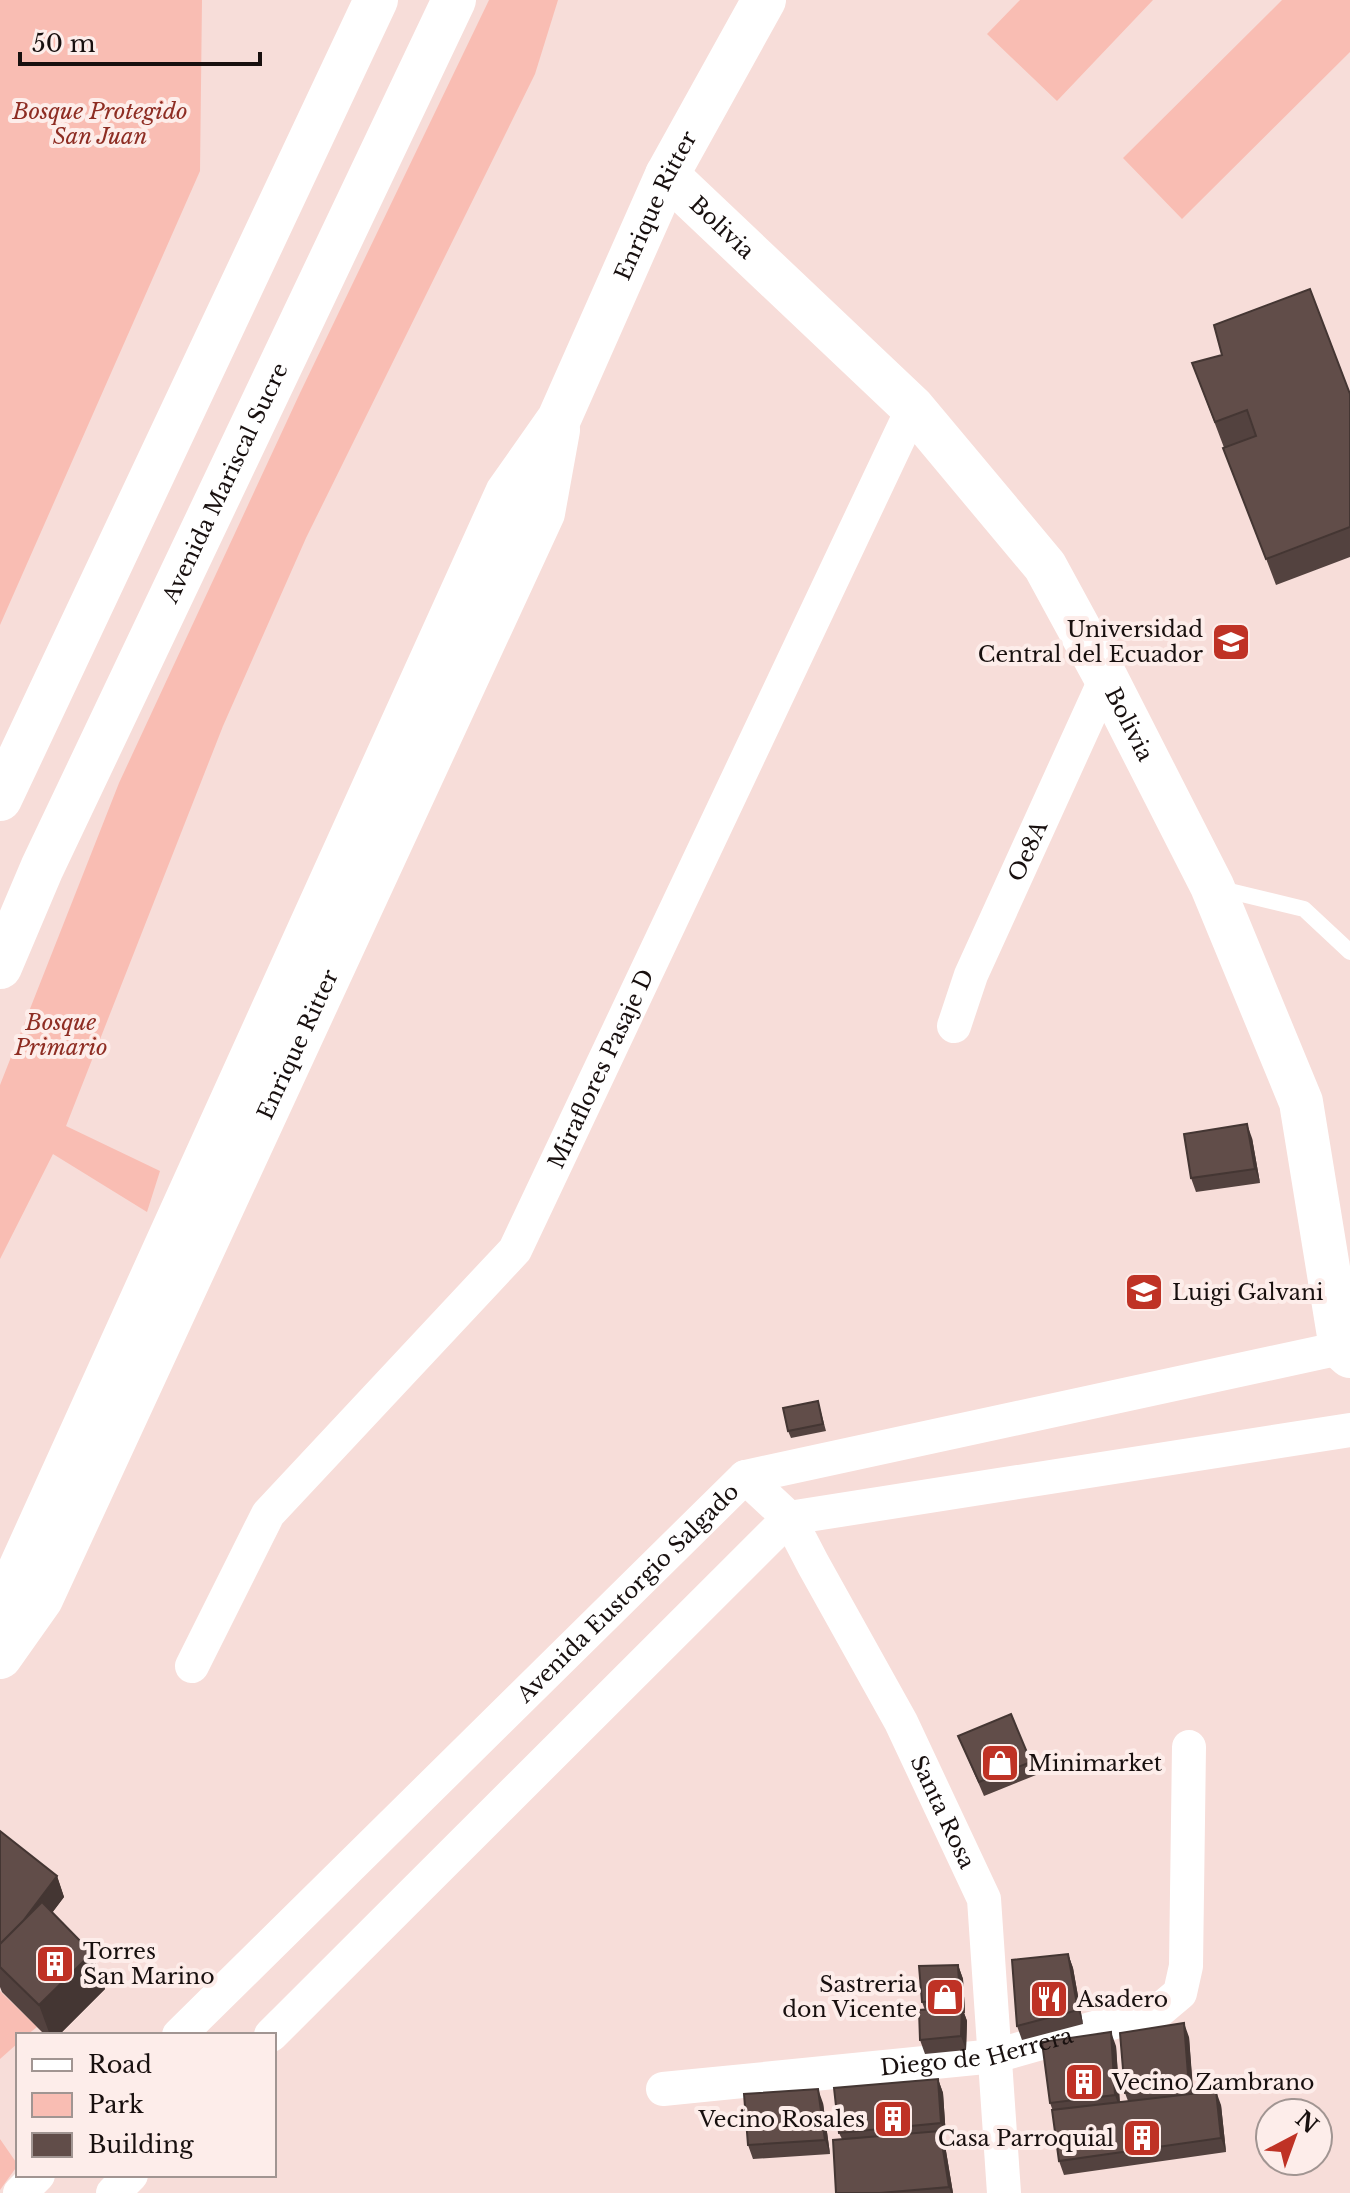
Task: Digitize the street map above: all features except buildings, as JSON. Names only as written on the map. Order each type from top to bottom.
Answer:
[{"type":"street","points":[[0,799],[376,0]]},
{"type":"street","name":"Avenida Mariscal Sucre","points":[[0,967],[42,868],[454,0]]},
{"type":"street","name":"Enrique Ritter","points":[[0,1606],[16,1579],[507,493],[559,419],[667,175],[764,0]]},
{"type":"street","name":"Bolivia","points":[[667,175],[913,408],[1045,566],[1212,886],[1301,1102],[1346,1352]]},
{"type":"street","name":"Miraflores Pasaje D","points":[[192,1666],[268,1514],[515,1250],[913,408]]},
{"type":"street","name":"Enrique Ritter","points":[[0,1657],[41,1599],[543,513],[559,419]]},
{"type":"street","name":"Oe8A","points":[[954,1026],[971,975],[1106,678]]},
{"type":"street","name":"Avenida Eustorgio Salgado","points":[[181,2033],[745,1477],[1346,1352]]},
{"type":"street","points":[[273,2033],[789,1518],[1350,1430]]},
{"type":"street","name":"Santa Rosa","points":[[745,1477],[789,1518],[901,1722],[984,1899],[1004,2193]]},
{"type":"street","name":"Diego de Herrera","points":[[663,2089],[995,2056],[1161,2009],[1180,1993],[1186,1966],[1189,1747]]},
{"type":"street","points":[[20,2193],[36,2177]]},
{"type":"street","points":[[113,2193],[129,2177]]},
{"type":"lane","points":[[1212,886],[1304,909],[1350,952]]},
{"type":"green space","name":"Bosque Protegido San Juan","points":[[0,0],[202,0],[200,171],[0,625]]},
{"type":"green space","name":"Bosque Primario","points":[[489,0],[558,0],[535,74],[306,538],[223,726],[66,1126],[160,1171],[147,1212],[53,1154],[0,1259],[0,1085],[119,783],[300,393]]},
{"type":"green space","points":[[1020,0],[1153,0],[1057,101],[987,34]]},
{"type":"green space","points":[[1282,0],[1350,0],[1350,52],[1182,219],[1123,158]]},
{"type":"green space","points":[[0,1991],[37,2027],[30,2033],[16,2033],[16,2045],[0,2059]]},
{"type":"green space","points":[[0,2139],[16,2162],[16,2168],[0,2190]]},
{"type":"place","name":"Universidad Central del Ecuador","points":[[1231,642]]},
{"type":"place","name":"Luigi Galvani","points":[[1144,1292]]},
{"type":"place","name":"Minimarket","points":[[1000,1763]]},
{"type":"place","name":"Torres San Marino","points":[[55,1964]]},
{"type":"place","name":"Sastreria don Vicente","points":[[945,1997]]},
{"type":"place","name":"Asadero","points":[[1049,1999]]},
{"type":"place","name":"Vecino Zambrano","points":[[1084,2082]]},
{"type":"place","name":"Vecino Rosales","points":[[893,2119]]},
{"type":"place","name":"Casa Parroquial","points":[[1142,2138]]}]
